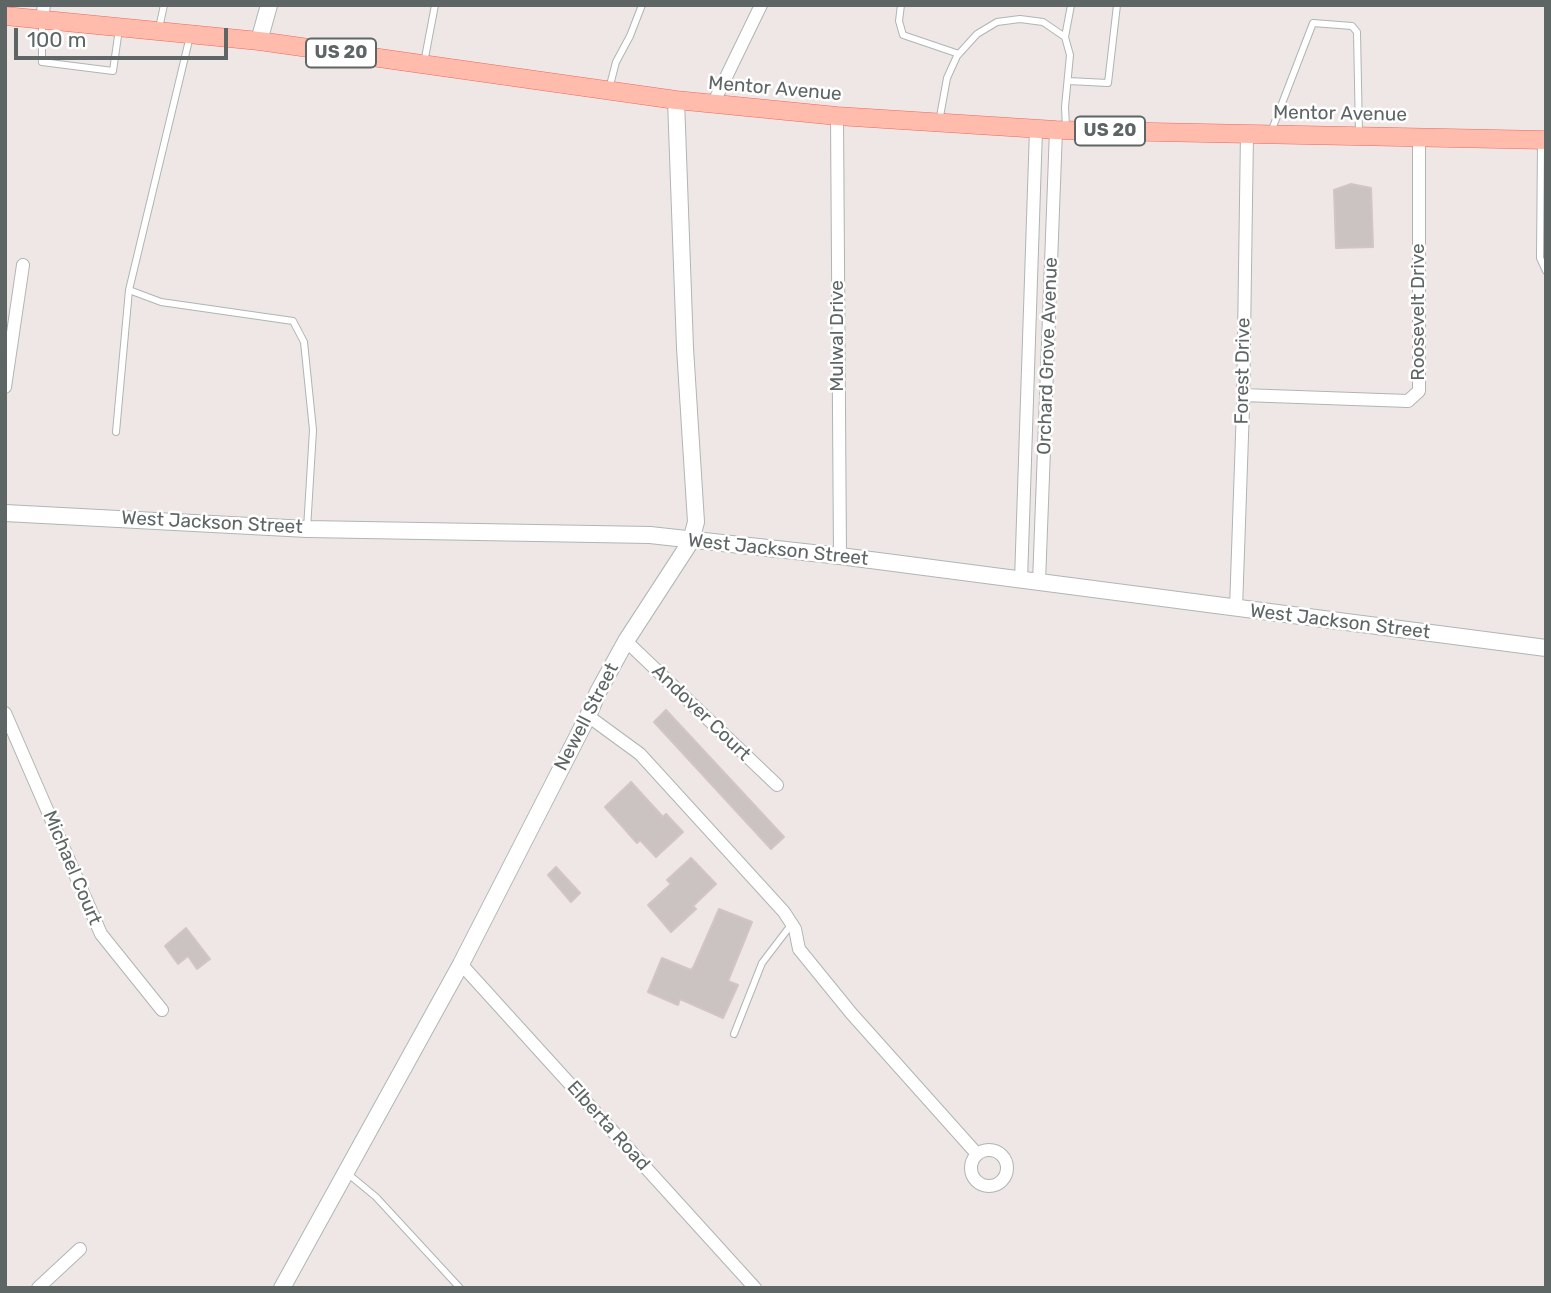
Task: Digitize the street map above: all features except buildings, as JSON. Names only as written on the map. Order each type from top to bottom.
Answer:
[{"type":"main road","name":"Mentor Avenue","points":[[5,16],[43,12],[120,27],[259,41],[676,100],[837,116],[1061,130],[1543,140]]},
{"type":"street","points":[[259,41],[269,5]]},
{"type":"street","points":[[713,104],[761,5]]},
{"type":"street","name":"Newell Street","points":[[282,1288],[461,964],[598,692],[626,641],[691,541],[696,522],[685,348],[676,100]]},
{"type":"street","name":"Mulwal Drive","points":[[837,116],[839,556]]},
{"type":"street","name":"Orchard Grove Avenue","points":[[1021,580],[1036,129]]},
{"type":"street","name":"Orchard Grove Avenue","points":[[1040,582],[1061,130]]},
{"type":"street","name":"Forest Drive","points":[[1236,609],[1247,133]]},
{"type":"street","name":"Roosevelt Drive","points":[[1243,395],[1408,401],[1419,391],[1419,137]]},
{"type":"street","points":[[5,387],[10,324],[23,265]]},
{"type":"street","name":"West Jackson Street","points":[[5,513],[307,528],[650,535],[839,556],[1546,648]]},
{"type":"street","name":"Andover Court","points":[[626,641],[777,785]]},
{"type":"street","name":"Michael Court","points":[[5,713],[101,934],[162,1010]]},
{"type":"street","points":[[588,716],[640,754],[784,912],[795,929],[799,949],[851,1013],[977,1154]]},
{"type":"street","name":"Elberta Road","points":[[461,964],[755,1288]]},
{"type":"street","points":[[38,1288],[80,1249]]},
{"type":"lane","points":[[159,30],[164,5]]},
{"type":"lane","points":[[424,64],[435,5]]},
{"type":"lane","points":[[609,91],[616,62],[642,5]]},
{"type":"lane","points":[[901,5],[900,21],[904,35],[959,54]]},
{"type":"lane","points":[[1061,130],[1070,55],[1065,37],[1071,5]]},
{"type":"lane","points":[[1068,81],[1108,83],[1117,5]]},
{"type":"lane","points":[[43,12],[42,62],[113,71],[120,27]]},
{"type":"lane","points":[[939,122],[947,78],[959,54],[977,34],[997,22],[1020,19],[1043,22],[1065,37]]},
{"type":"lane","points":[[1270,134],[1313,23],[1352,26],[1357,32],[1359,136]]},
{"type":"lane","points":[[116,432],[129,290],[191,34]]},
{"type":"lane","points":[[1543,140],[1539,258],[1546,271]]},
{"type":"lane","points":[[129,290],[161,302],[293,321],[304,342],[313,430],[307,528]]},
{"type":"lane","points":[[734,1034],[762,963],[792,923]]},
{"type":"lane","points":[[347,1173],[376,1198],[460,1288]]}]
